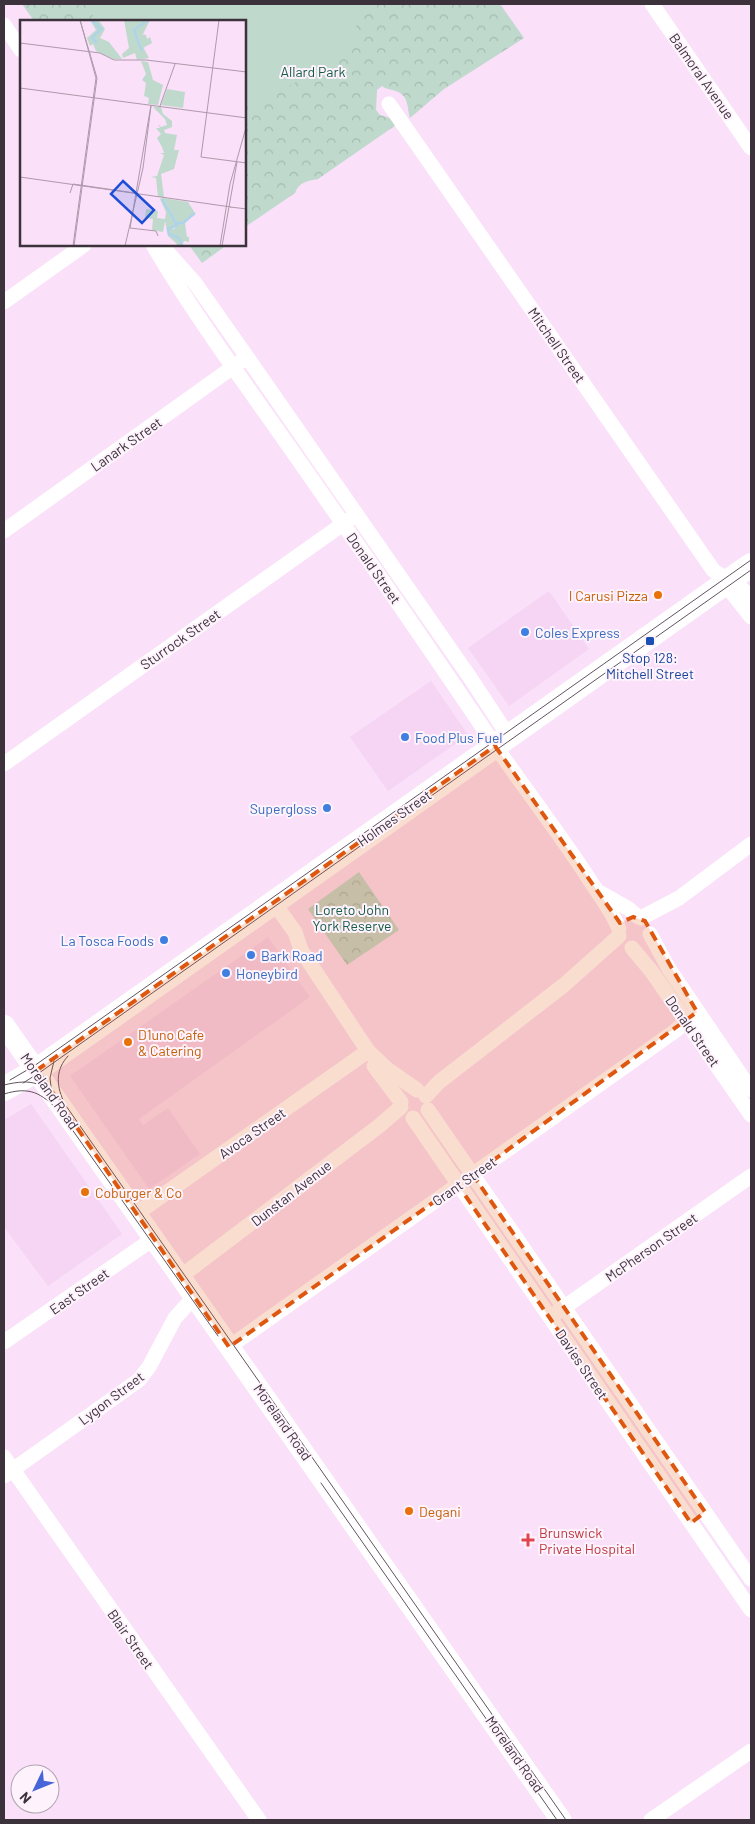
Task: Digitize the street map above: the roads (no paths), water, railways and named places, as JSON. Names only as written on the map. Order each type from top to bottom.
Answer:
[{"type":"main road","name":"Holmes Street","points":[[4,1089],[37,1070],[751,565]]},
{"type":"main road","name":"Moreland Road","points":[[4,1025],[561,1820]]},
{"type":"street","name":"Balmoral Avenue","points":[[652,4],[751,148]]},
{"type":"street","points":[[4,25],[20,49]]},
{"type":"street","name":"Mitchell Street","points":[[389,104],[711,566],[719,575],[743,588],[751,600]]},
{"type":"street","points":[[4,302],[83,246]]},
{"type":"street","name":"Donald Street","points":[[154,246],[172,277],[234,367],[349,519],[502,741],[596,890],[614,915],[619,933]]},
{"type":"street","name":"Donald Street","points":[[162,246],[194,283],[248,357],[349,519]]},
{"type":"street","name":"Lanark Street","points":[[4,531],[248,357]]},
{"type":"street","name":"Sturrock Street","points":[[4,764],[349,519]]},
{"type":"street","name":"Mitchell Street","points":[[729,580],[733,594],[751,617]]},
{"type":"street","points":[[424,1099],[408,1091],[401,1104],[404,1114],[413,1118],[422,1117],[424,1099],[439,1082],[564,985],[619,933],[621,924],[628,918],[639,918],[679,898],[751,844]]},
{"type":"street","name":"Donald Street","points":[[596,890],[629,909],[639,918]]},
{"type":"street","name":"Davies Street","points":[[274,903],[294,932],[301,950],[368,1050],[387,1069],[424,1099],[564,1308],[751,1580]]},
{"type":"street","points":[[619,933],[624,945],[638,948],[646,944],[650,934],[648,925],[639,918]]},
{"type":"street","name":"Donald Street","points":[[650,934],[692,1017],[751,1115]]},
{"type":"street","name":"Donald Street","points":[[632,948],[692,1017],[751,1090]]},
{"type":"street","name":"Grant Street","points":[[229,1347],[692,1017]]},
{"type":"street","name":"Davies Street","points":[[368,1050],[374,1066],[401,1104]]},
{"type":"street","name":"Avoca Street","points":[[136,1214],[368,1050]]},
{"type":"street","name":"Dunstan Avenue","points":[[180,1277],[379,1126],[401,1104]]},
{"type":"street","name":"Davies Street","points":[[413,1118],[751,1610]]},
{"type":"street","name":"McPherson Street","points":[[551,1318],[751,1176]]},
{"type":"street","name":"East Street","points":[[4,1342],[153,1239]]},
{"type":"street","name":"Lygon Street","points":[[7,1467],[139,1380],[149,1368],[175,1318],[194,1297]]},
{"type":"street","name":"Blair Street","points":[[7,1467],[258,1820]]},
{"type":"street","points":[[691,1523],[705,1512]]},
{"type":"street","points":[[651,1820],[751,1751]]},
{"type":"tram line","points":[[10,1080],[34,1066],[751,560]]},
{"type":"tram line","points":[[23,1083],[751,570]]},
{"type":"tram line","points":[[63,1100],[58,1077],[61,1066],[68,1056]]},
{"type":"tram line","points":[[52,1095],[50,1078],[54,1061]]},
{"type":"tram line","points":[[4,1085],[23,1082],[37,1084],[50,1091],[64,1103],[566,1820]]},
{"type":"tram line","points":[[4,1094],[28,1091],[41,1096],[59,1111],[218,1336]]},
{"type":"tram line","points":[[321,1483],[557,1820]]},
{"type":"place","name":"I Carusi Pizza","points":[[658,595]]},
{"type":"place","name":"Coles Express","points":[[525,632]]},
{"type":"place","name":"Stop 128: Mitchell Street","points":[[650,641]]},
{"type":"place","name":"Food Plus Fuel","points":[[405,737]]},
{"type":"place","name":"Supergloss","points":[[327,808]]},
{"type":"place","name":"La Tosca Foods","points":[[164,940]]},
{"type":"place","name":"Bark Road","points":[[251,955]]},
{"type":"place","name":"Honeybird","points":[[226,973]]},
{"type":"place","name":"D1uno Cafe & Catering","points":[[128,1042]]},
{"type":"place","name":"Coburger & Co","points":[[85,1192]]},
{"type":"place","name":"Degani","points":[[409,1511]]},
{"type":"place","name":"Brunswick Private Hospital","points":[[528,1540]]},
{"type":"park label","name":"Allard Park","points":[[313,71]]},
{"type":"park label","name":"Loreto John York Reserve","points":[[352,918]]}]
